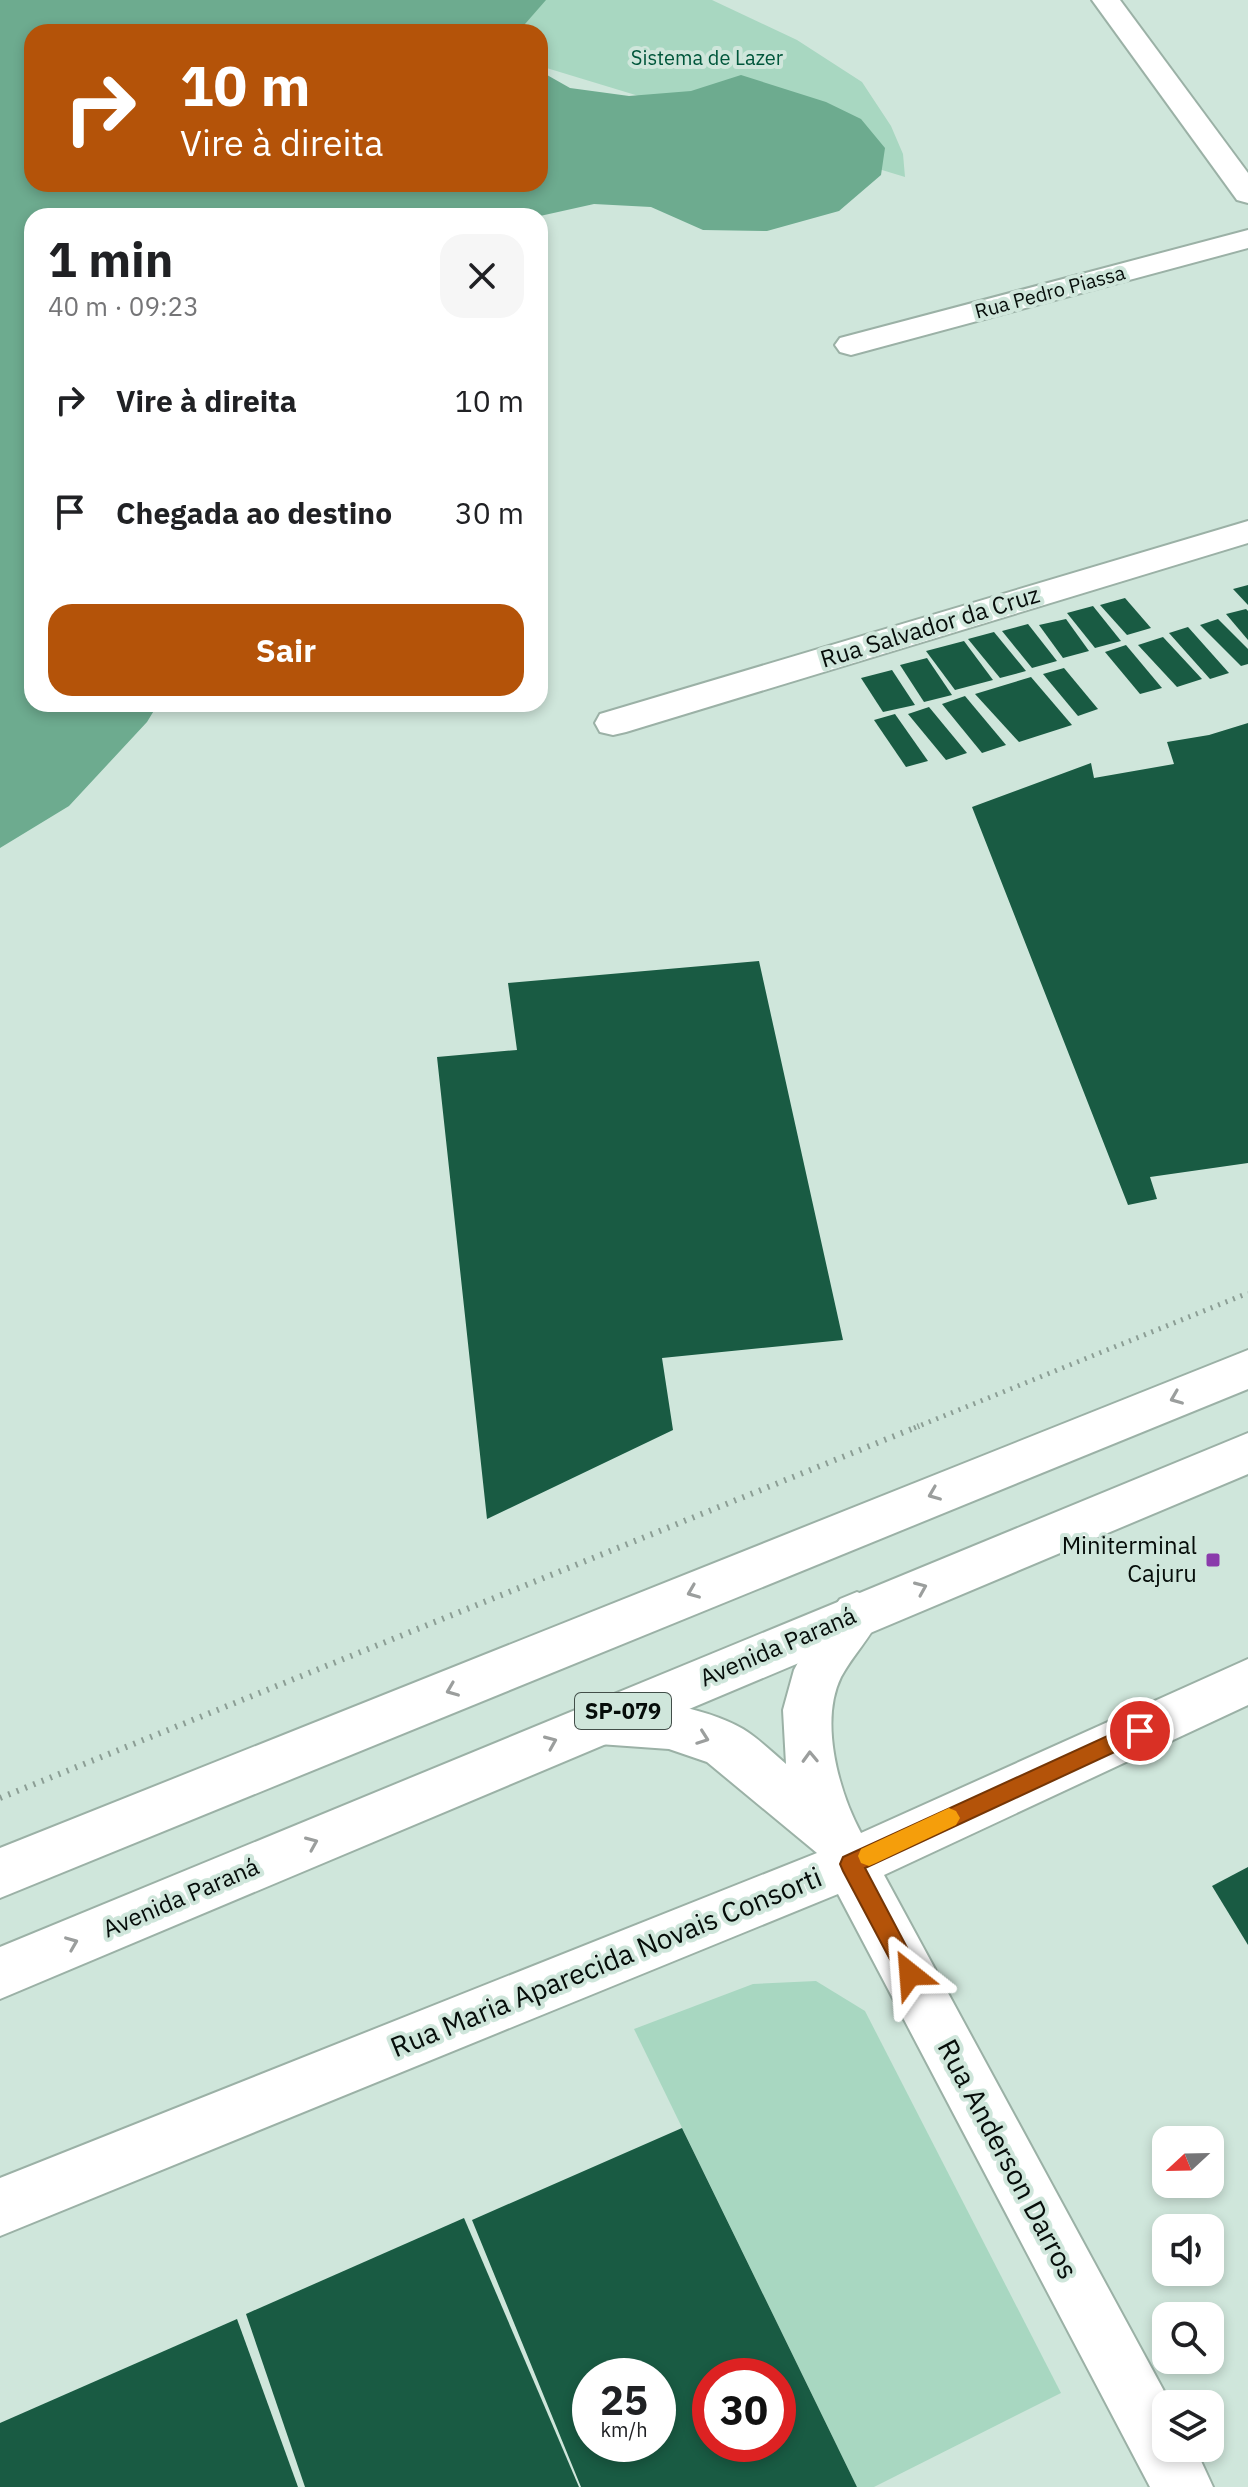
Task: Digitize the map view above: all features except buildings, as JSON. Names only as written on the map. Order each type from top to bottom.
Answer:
[{"type":"street","points":[[1106,0],[1248,194]]},
{"type":"street","name":"Rua Pedro Piassa","points":[[851,345],[1248,239]]},
{"type":"street","name":"Rua Salvador da Cruz","points":[[613,723],[1248,532]]},
{"type":"street","points":[[0,1873],[1248,1369]]},
{"type":"street","name":"Avenida Paraná","points":[[0,1973],[1248,1453]]},
{"type":"street","name":"Rua Anderson Darros","points":[[857,1614],[818,1671],[808,1709],[811,1772],[842,1848],[1183,2487]]},
{"type":"street","name":"Rua Maria Aparecida Novais Consorti","points":[[0,2207],[842,1848],[1248,1681]]},
{"type":"street","name":"Rua Anderson Darros","points":[[599,1721],[669,1726],[724,1745],[842,1848]]},
{"type":"path","points":[[0,1798],[1248,1293]]},
{"type":"green space","points":[[0,0],[546,0],[525,24],[24,24],[24,192],[548,192],[548,76],[570,88],[629,96],[691,91],[741,75],[826,102],[861,119],[885,148],[881,175],[839,211],[767,231],[703,230],[651,207],[594,204],[548,214],[548,208],[24,208],[24,712],[153,712],[69,806],[0,848]]},
{"type":"green space","name":"Sistema de Lazer","points":[[324,0],[712,0],[797,40],[862,82],[891,126],[903,154],[905,177],[548,68],[548,24],[403,24]]},
{"type":"green space","points":[[816,1981],[865,2011],[1061,2393],[874,2487],[857,2487],[634,2029],[753,1984]]},
{"type":"slow traffic","points":[[869,1856],[949,1818]]},
{"type":"place","name":"Miniterminal Cajuru","points":[[1213,1560]]},
{"type":"route","points":[[910,1974],[851,1864],[1140,1731]]}]
